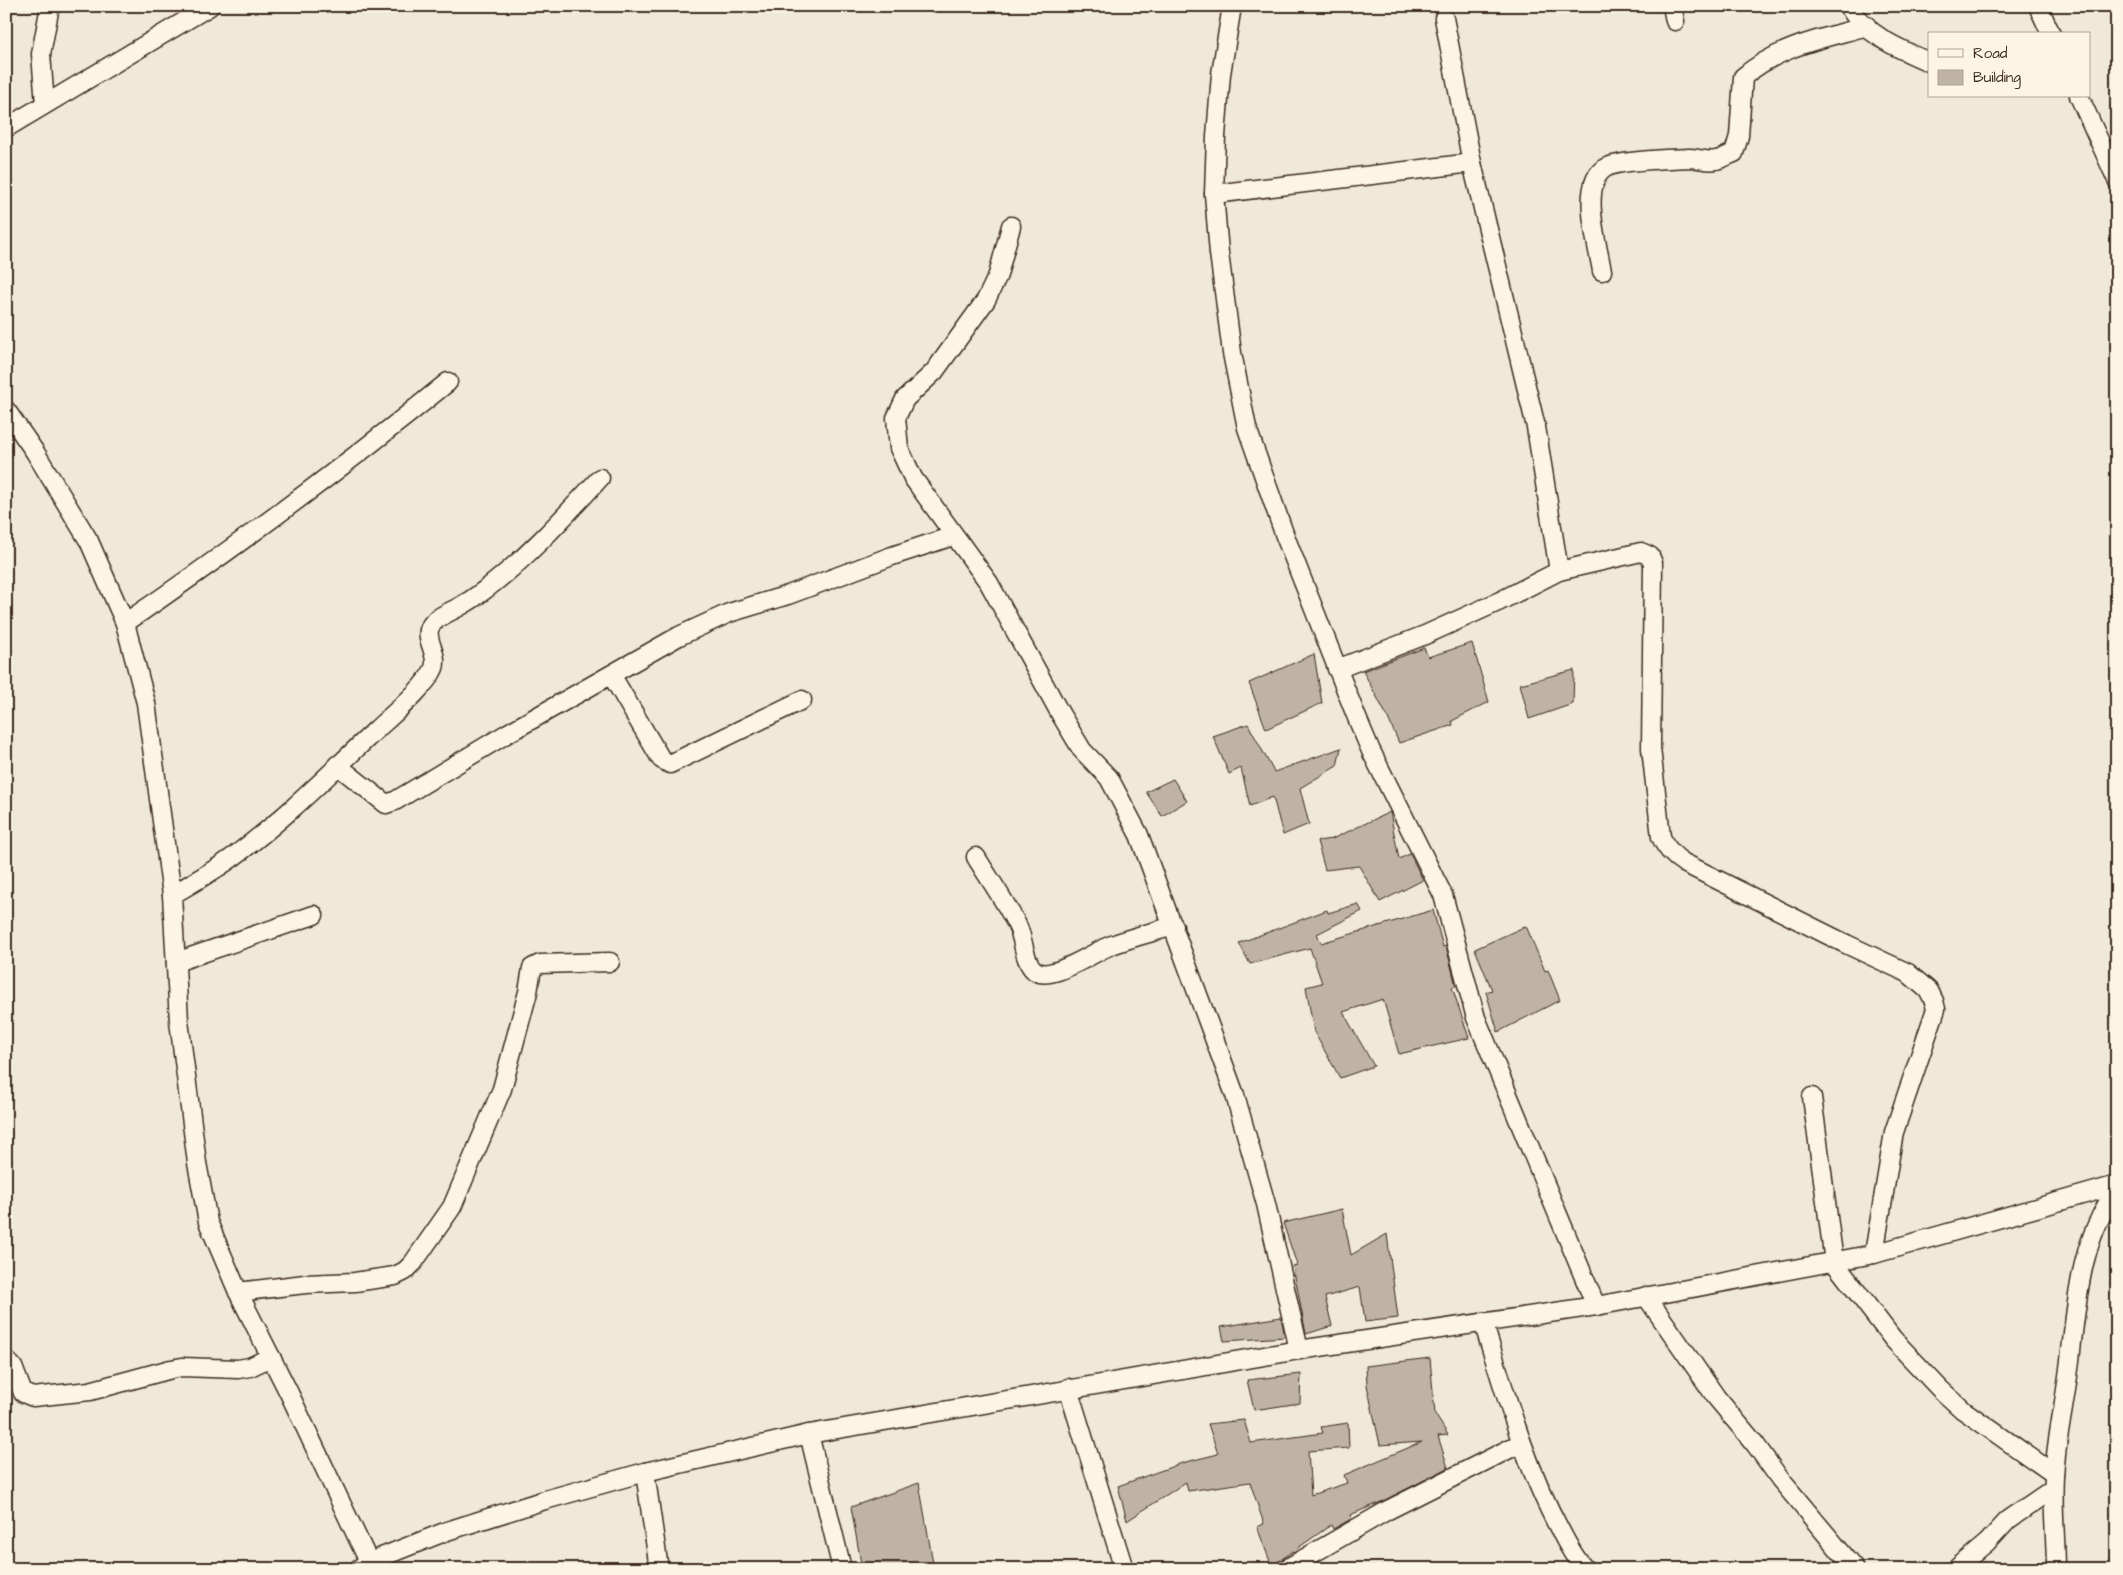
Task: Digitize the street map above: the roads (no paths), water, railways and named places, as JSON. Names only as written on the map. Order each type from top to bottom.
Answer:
[{"type":"street","points":[[45,104],[40,54],[50,6]]},
{"type":"street","points":[[6,128],[210,6]]},
{"type":"street","points":[[1232,6],[1221,74],[1214,194],[1219,252],[1232,353],[1247,428],[1285,536],[1371,751],[1443,895],[1479,1027],[1596,1306]]},
{"type":"street","points":[[1848,6],[1855,17],[1890,45],[1928,62]]},
{"type":"street","points":[[2038,6],[2050,32]]},
{"type":"street","points":[[1444,18],[1472,162],[1536,427],[1559,571]]},
{"type":"street","points":[[1602,271],[1594,225],[1592,192],[1595,178],[1606,167],[1628,162],[1690,158],[1716,160],[1734,153],[1739,136],[1743,77],[1760,62],[1790,48],[1867,26]]},
{"type":"street","points":[[2080,98],[2117,180]]},
{"type":"street","points":[[1214,194],[1472,162]]},
{"type":"street","points":[[1010,226],[998,276],[986,300],[934,372],[905,399],[896,418],[899,448],[913,478],[989,583],[1061,715],[1082,750],[1109,778],[1139,835],[1236,1095],[1266,1204],[1299,1350]]},
{"type":"street","points":[[125,623],[272,520],[382,437],[448,382]]},
{"type":"street","points":[[6,410],[35,452],[89,540],[125,623],[146,703],[172,895],[179,1021],[197,1163],[208,1222],[238,1292],[271,1357],[364,1566],[447,1531],[645,1472],[810,1434],[1068,1388],[1299,1350],[1596,1306],[1834,1262],[1874,1254],[2117,1185]]},
{"type":"street","points":[[172,895],[232,858],[255,840],[304,798],[337,765],[416,693],[433,669],[435,654],[429,635],[430,628],[437,620],[466,604],[499,578],[554,528],[600,478]]},
{"type":"street","points":[[337,765],[386,804],[395,801],[508,733],[612,676],[679,636],[729,613],[788,595],[892,556],[954,536]]},
{"type":"street","points":[[1337,669],[1442,627],[1500,601],[1559,571],[1641,552],[1650,556],[1652,560],[1651,748],[1661,837],[1665,847],[1684,863],[1844,944],[1908,973],[1929,991],[1934,1001],[1936,1009],[1894,1132],[1874,1254]]},
{"type":"street","points":[[612,676],[662,758],[670,764],[802,700]]},
{"type":"street","points":[[976,857],[1002,897],[1018,928],[1028,961],[1033,970],[1041,974],[1062,970],[1110,945],[1174,926]]},
{"type":"street","points":[[176,962],[314,915]]},
{"type":"street","points":[[238,1292],[305,1284],[355,1282],[395,1276],[413,1264],[452,1207],[498,1098],[528,992],[532,968],[540,964],[610,962]]},
{"type":"street","points":[[1812,1097],[1834,1262],[1893,1339],[1940,1390],[2053,1481]]},
{"type":"street","points":[[2056,1569],[2053,1481],[2070,1360],[2076,1299],[2094,1230],[2104,1207],[2117,1189]]},
{"type":"street","points":[[1646,1296],[1716,1397],[1755,1444],[1780,1480],[1855,1569]]},
{"type":"street","points":[[1483,1322],[1521,1443],[1552,1514],[1573,1554],[1585,1569]]},
{"type":"street","points":[[6,1360],[13,1367],[23,1393],[33,1398],[90,1391],[182,1367],[238,1369],[250,1367],[271,1357]]},
{"type":"street","points":[[1068,1388],[1124,1569]]},
{"type":"street","points":[[810,1434],[842,1569]]},
{"type":"street","points":[[1286,1569],[1388,1510],[1521,1443]]},
{"type":"street","points":[[645,1472],[659,1569]]},
{"type":"street","points":[[1956,1569],[1987,1543],[2053,1481]]}]
